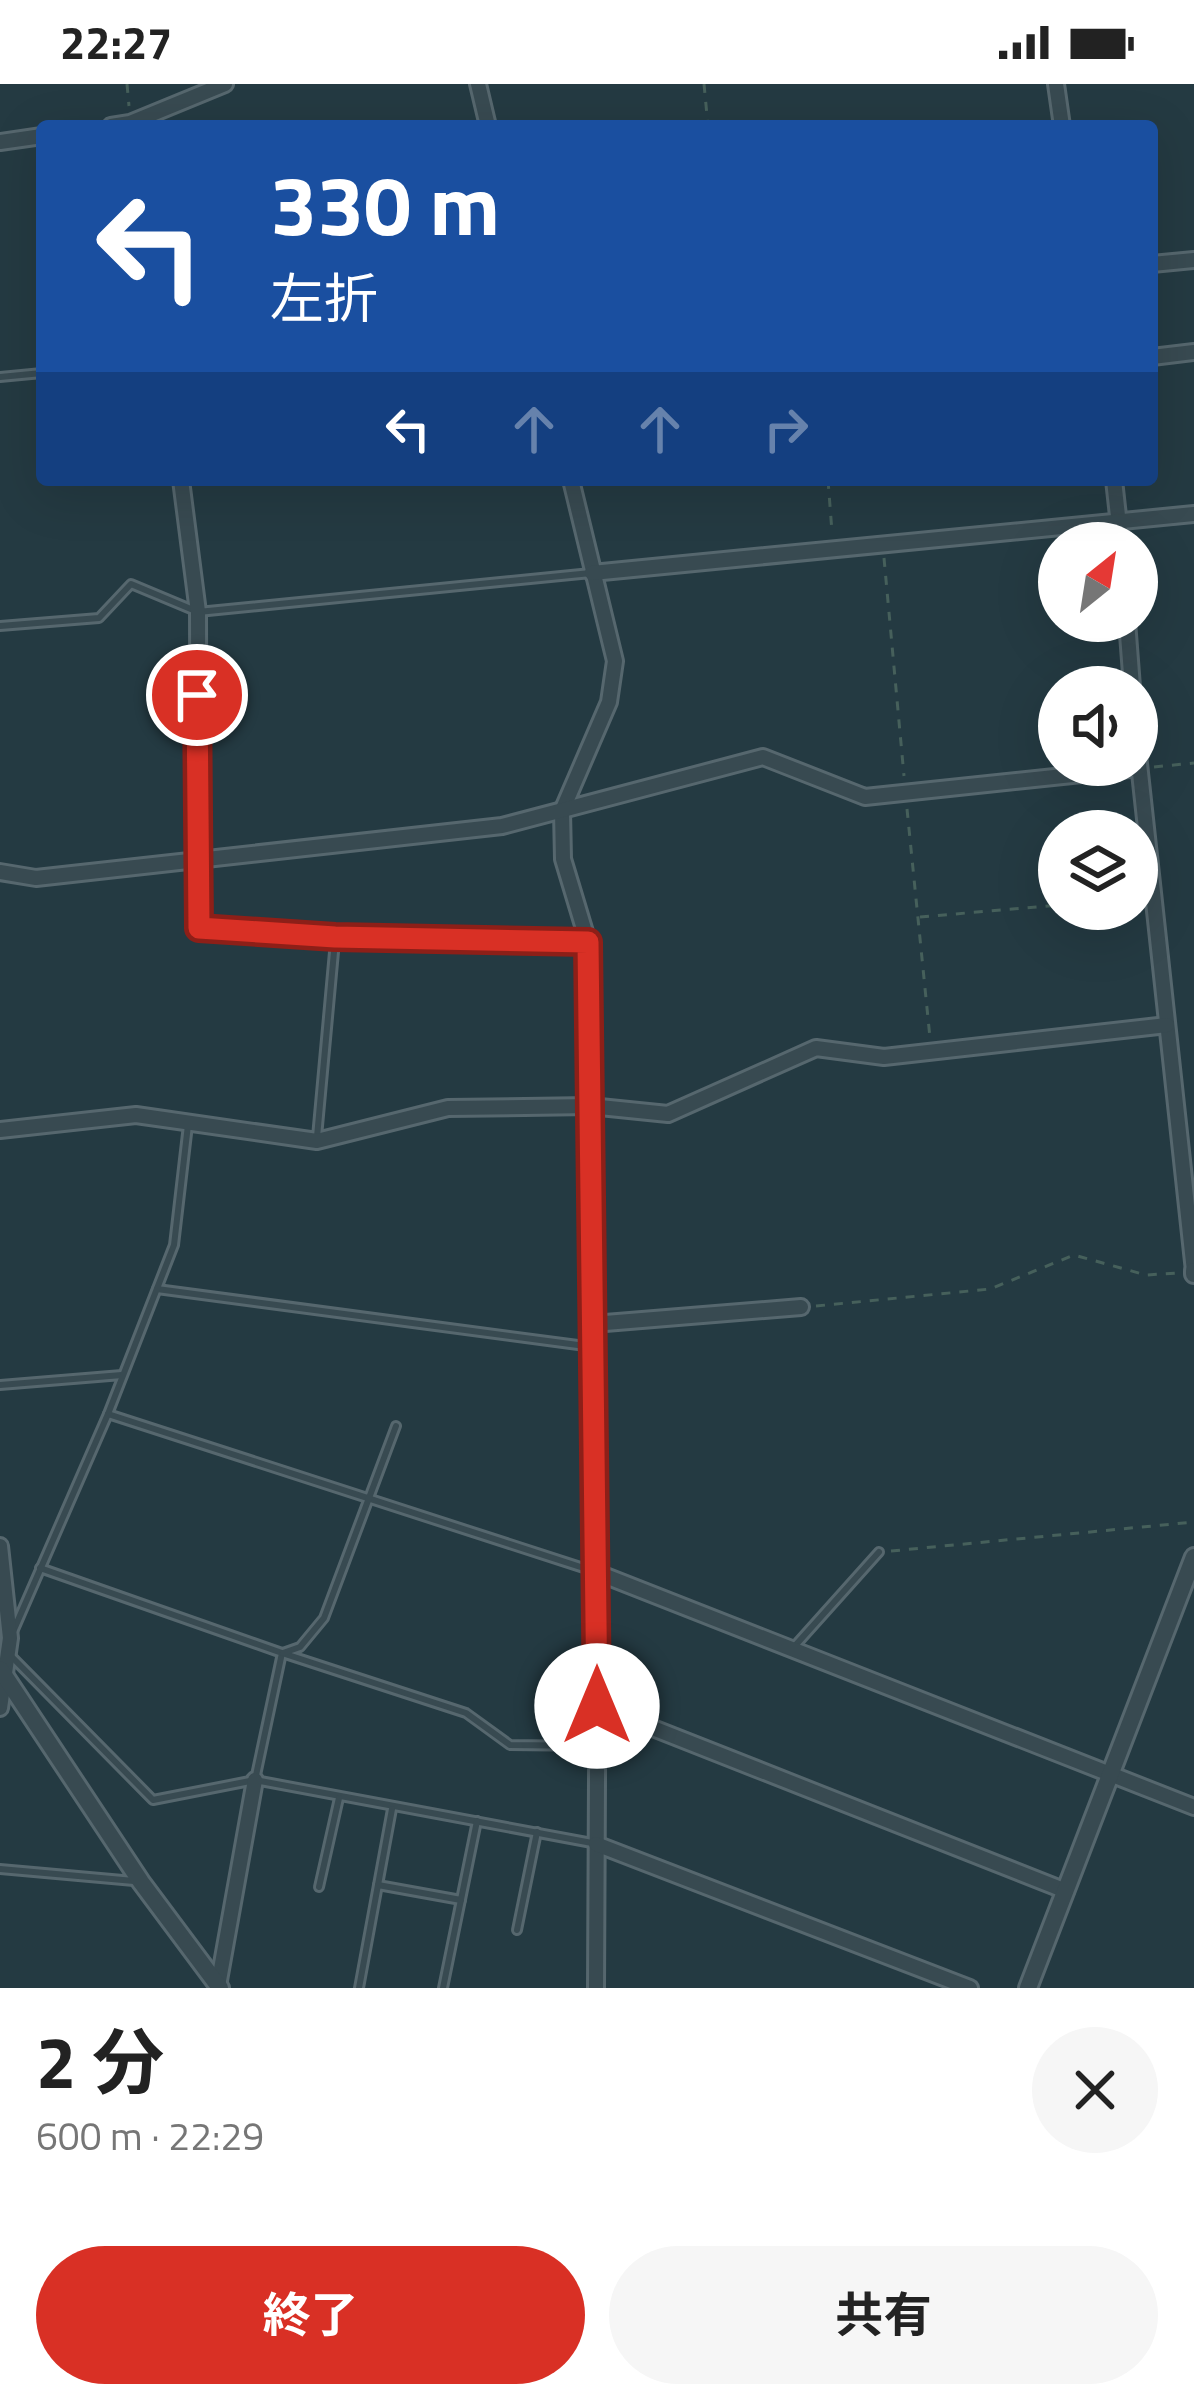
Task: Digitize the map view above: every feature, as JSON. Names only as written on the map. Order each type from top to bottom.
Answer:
[{"type":"street","points":[[140,120],[225,84]]},
{"type":"street","points":[[478,84],[487,120]]},
{"type":"street","points":[[1056,84],[1061,120]]},
{"type":"street","points":[[0,142],[36,137]]},
{"type":"street","points":[[1158,263],[1194,260]]},
{"type":"street","points":[[1158,356],[1194,352]]},
{"type":"street","points":[[182,486],[198,612],[199,928],[335,937],[588,942]]},
{"type":"street","points":[[572,486],[615,662],[609,702],[562,811],[563,860],[588,942],[598,1573],[596,1988]]},
{"type":"street","points":[[1115,486],[1120,521]]},
{"type":"street","points":[[592,573],[1194,514]]},
{"type":"street","points":[[0,872],[36,878],[449,835],[562,811],[763,757],[865,797],[1038,779]]},
{"type":"street","points":[[1141,786],[1194,1272]]},
{"type":"street","points":[[0,1130],[136,1115],[316,1141],[448,1108],[590,1106],[668,1114],[816,1048],[884,1057],[1167,1025]]},
{"type":"street","points":[[593,1324],[801,1307]]},
{"type":"street","points":[[0,1546],[5,1658],[0,1708]]},
{"type":"street","points":[[1028,1988],[1194,1557]]},
{"type":"street","points":[[598,1573],[1194,1807]]},
{"type":"street","points":[[5,1658],[141,1882],[219,1987]]},
{"type":"street","points":[[597,1706],[1066,1891]]},
{"type":"street","points":[[219,1987],[255,1780]]},
{"type":"street","points":[[596,1844],[970,1988]]},
{"type":"lane","points":[[0,377],[36,374]]},
{"type":"lane","points":[[0,626],[99,618],[130,584],[198,612],[592,573]]},
{"type":"lane","points":[[316,1141],[335,937]]},
{"type":"lane","points":[[188,1124],[174,1245],[5,1658],[153,1800],[255,1780],[596,1844]]},
{"type":"lane","points":[[157,1288],[593,1347]]},
{"type":"lane","points":[[0,1385],[122,1375]]},
{"type":"lane","points":[[108,1414],[598,1573]]},
{"type":"lane","points":[[282,1653],[300,1647],[324,1618],[396,1426]]},
{"type":"lane","points":[[792,1648],[879,1552]]},
{"type":"lane","points":[[40,1568],[466,1713],[509,1745],[596,1746]]},
{"type":"lane","points":[[255,1780],[282,1653]]},
{"type":"lane","points":[[319,1887],[339,1798]]},
{"type":"lane","points":[[359,1988],[392,1809]]},
{"type":"lane","points":[[443,1988],[477,1821]]},
{"type":"lane","points":[[517,1930],[537,1832]]},
{"type":"lane","points":[[0,1869],[141,1882]]},
{"type":"lane","points":[[378,1885],[461,1900]]},
{"type":"path","points":[[128,84],[130,120]]},
{"type":"path","points":[[704,84],[707,120]]},
{"type":"path","points":[[829,486],[834,549]]},
{"type":"path","points":[[1158,766],[1194,763]]},
{"type":"path","points":[[918,917],[1038,907]]},
{"type":"path","points":[[801,1307],[990,1289],[1073,1255],[1145,1275],[1194,1272]]},
{"type":"path","points":[[879,1552],[1194,1522]]},
{"type":"route","points":[[197,695],[199,928],[335,937],[588,942],[597,1706]]}]
